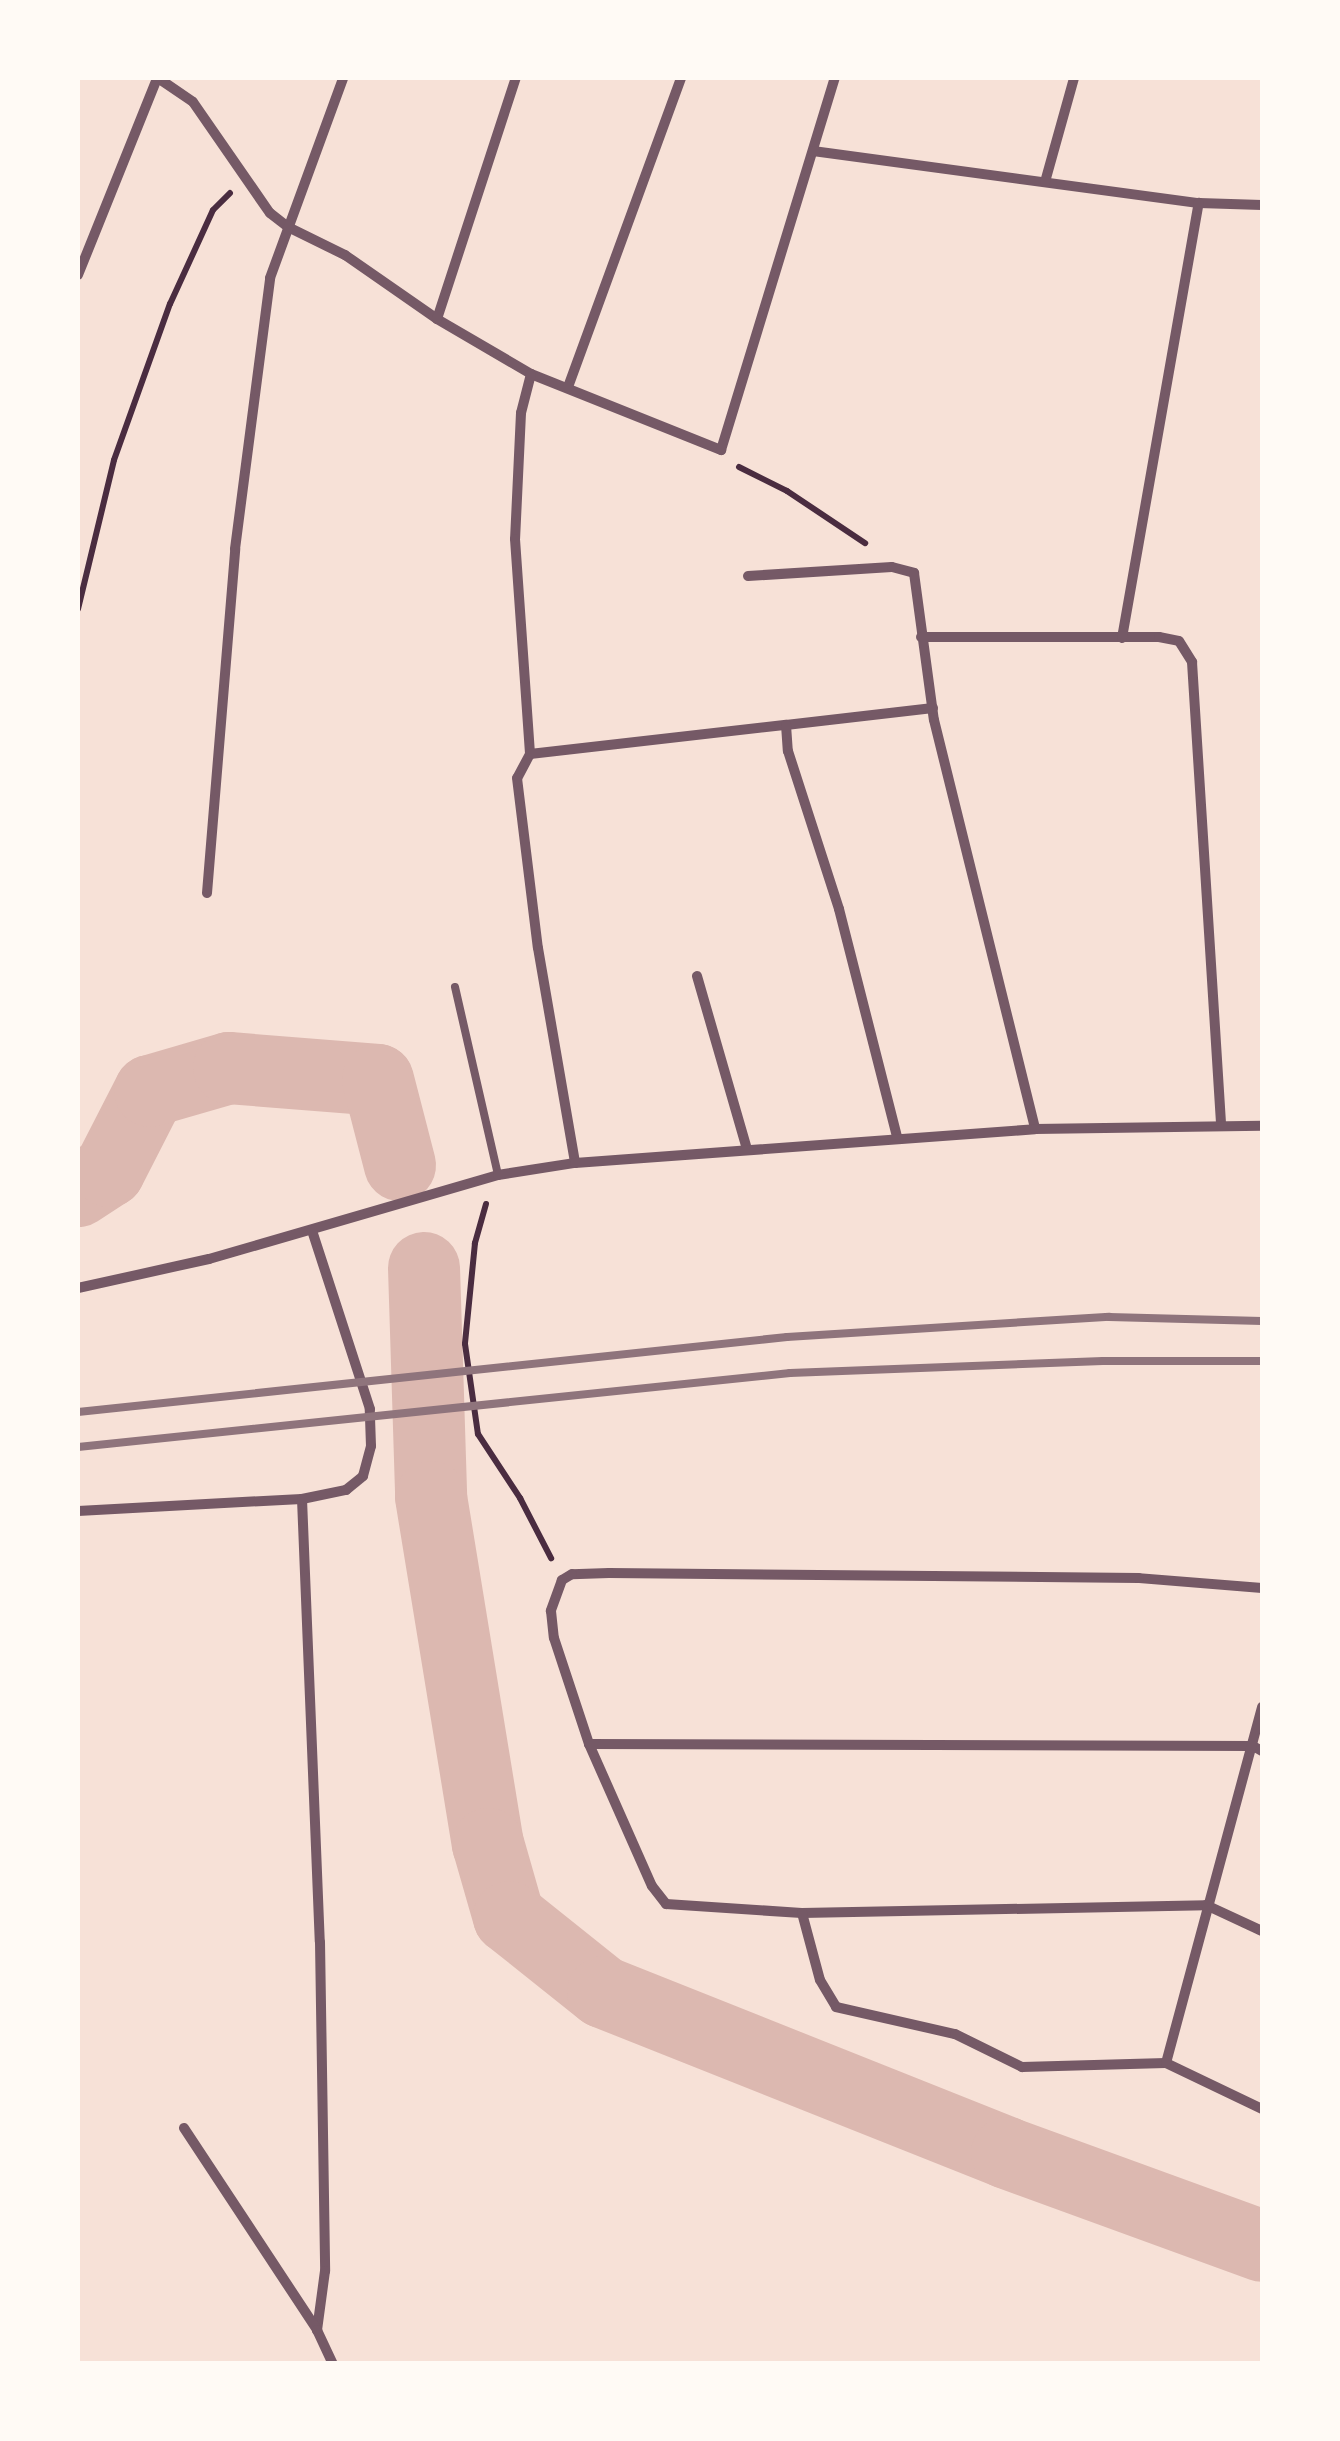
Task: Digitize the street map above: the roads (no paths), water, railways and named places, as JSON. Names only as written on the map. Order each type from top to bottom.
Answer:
[{"type":"street","points":[[78,275],[158,78],[193,102],[270,213],[288,228],[345,256],[436,319],[531,374],[722,450],[835,78]]},
{"type":"street","points":[[207,892],[235,549],[270,278],[343,78]]},
{"type":"street","points":[[436,319],[516,78]]},
{"type":"street","points":[[568,387],[681,78]]},
{"type":"street","points":[[1045,182],[1074,78]]},
{"type":"street","points":[[813,151],[1200,203],[1262,205]]},
{"type":"street","points":[[1122,638],[1200,203]]},
{"type":"street","points":[[531,374],[521,413],[515,539],[530,754],[517,778],[538,948],[575,1164]]},
{"type":"street","points":[[748,576],[892,567],[914,573],[933,708],[1036,1129]]},
{"type":"street","points":[[921,637],[1159,636],[1179,642],[1192,662],[1221,1125]]},
{"type":"street","points":[[530,754],[933,708]]},
{"type":"street","points":[[786,725],[788,752],[839,909],[897,1136]]},
{"type":"street","points":[[697,976],[747,1150]]},
{"type":"street","points":[[78,1288],[312,1230],[498,1175],[575,1164],[897,1136],[1036,1129],[1262,1126]]},
{"type":"street","points":[[78,1511],[302,1500],[346,1490],[363,1476],[371,1446],[370,1409],[312,1230]]},
{"type":"street","points":[[302,1500],[320,1942],[325,2271],[317,2330]]},
{"type":"street","points":[[1262,1588],[1139,1578],[572,1574],[562,1580],[551,1612],[554,1638],[589,1744],[658,1898],[694,1907],[802,1912],[1206,1906],[1262,1931]]},
{"type":"street","points":[[1166,2063],[1206,1906],[1258,1749],[1262,1708]]},
{"type":"street","points":[[589,1744],[1258,1749]]},
{"type":"street","points":[[802,1912],[820,1980],[836,2007],[955,2034],[1022,2067],[1166,2063],[1262,2109]]},
{"type":"street","points":[[184,2128],[317,2330],[333,2364]]},
{"type":"lane","points":[[455,986],[498,1175]]},
{"type":"waterway","points":[[78,1191],[109,1171],[150,1091],[229,1068],[378,1080],[400,1165]]},
{"type":"waterway","points":[[424,1268],[431,1497],[488,1844],[509,1917],[603,1992],[1007,2153],[1262,2246]]},
{"type":"railway","points":[[78,1412],[787,1337],[1109,1317],[1262,1321]]},
{"type":"railway","points":[[78,1447],[790,1373],[1103,1361],[1262,1361]]}]
